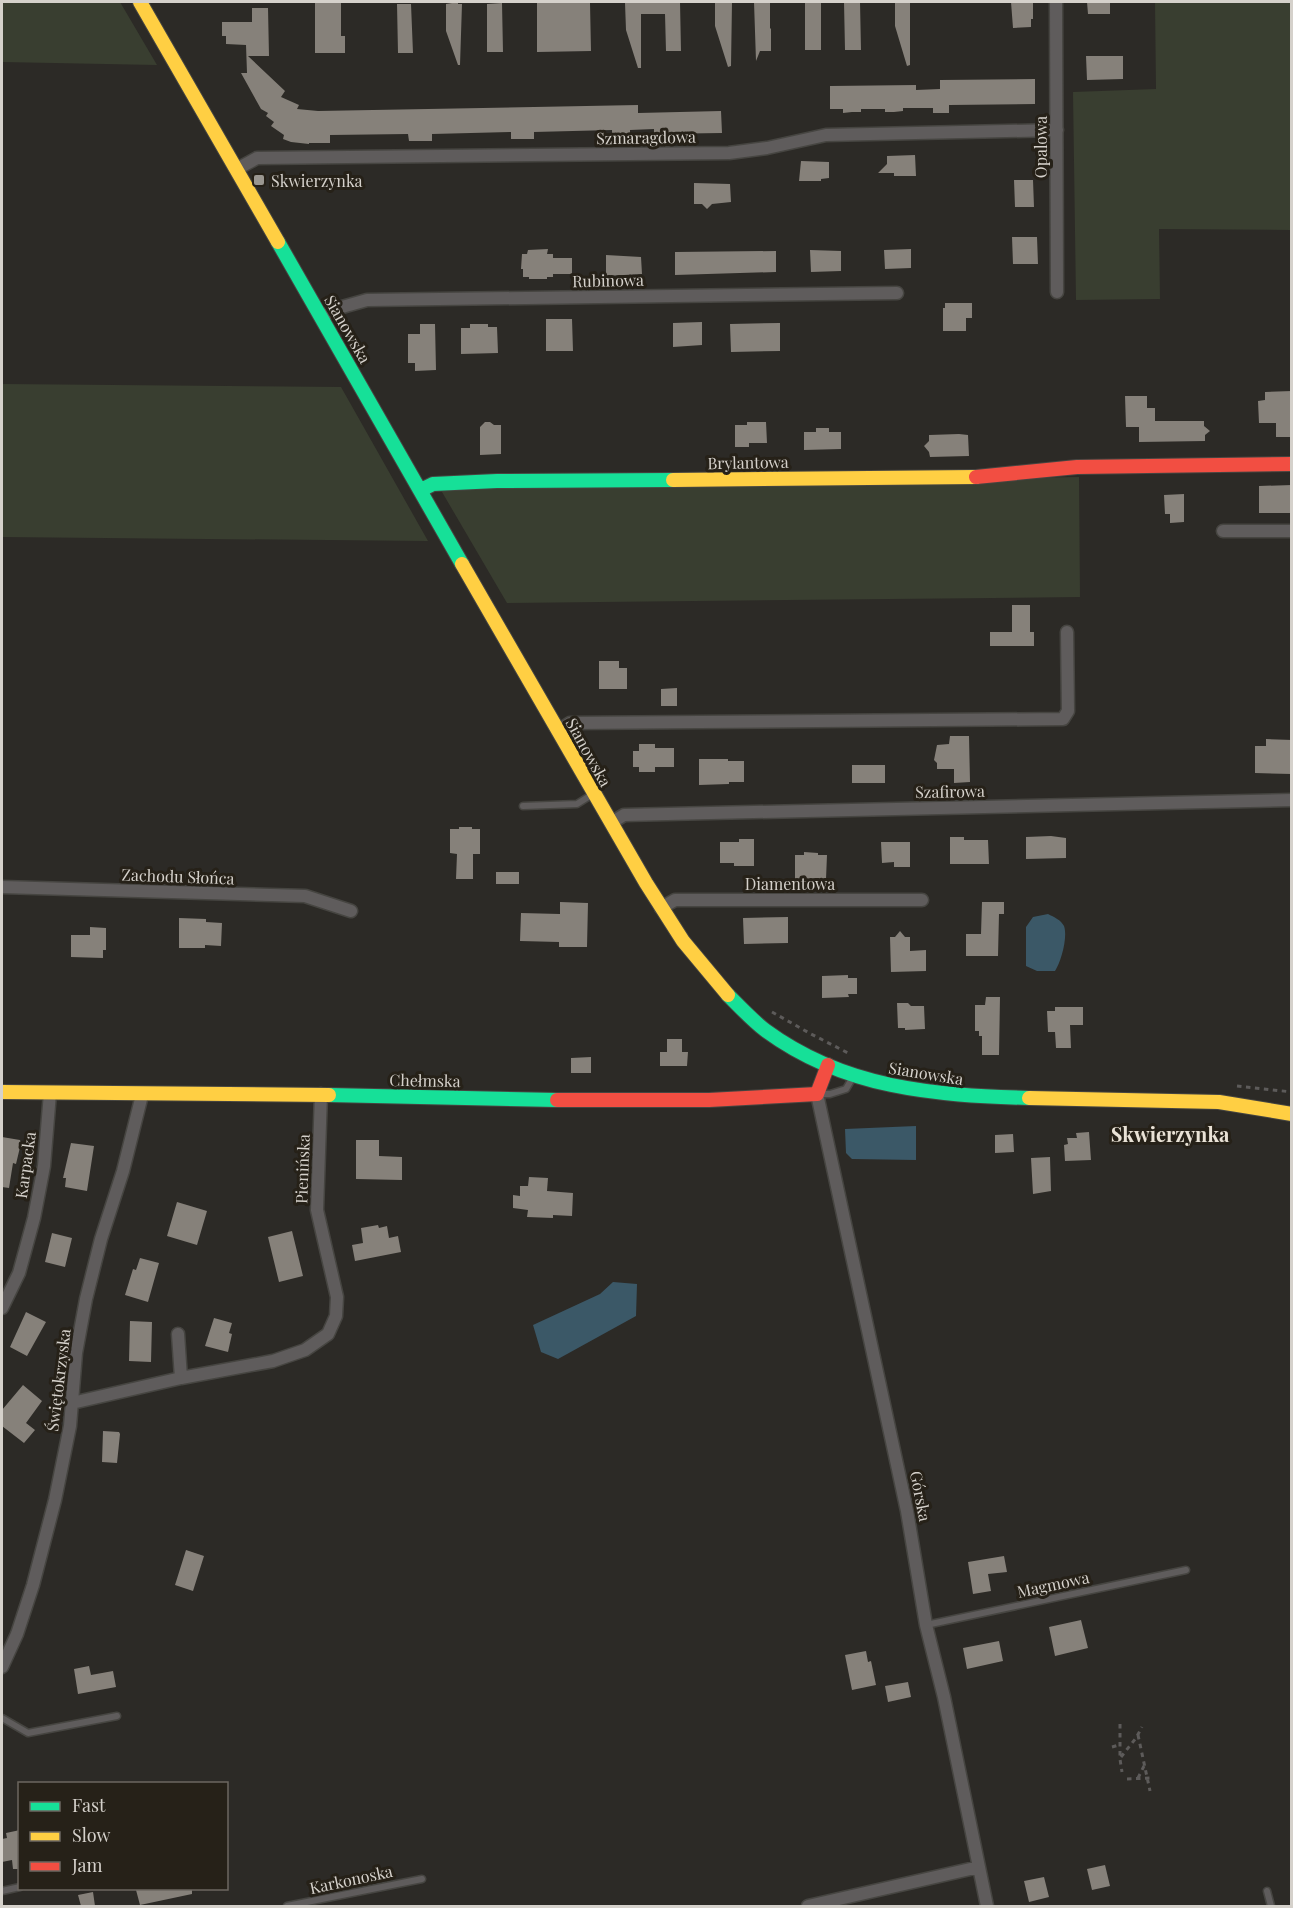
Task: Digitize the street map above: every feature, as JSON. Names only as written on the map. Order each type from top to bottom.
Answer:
[{"type":"street","name":"Sianowska","points":[[140,2],[661,908],[683,943],[717,984],[752,1019],[791,1046],[828,1065],[882,1084],[921,1092],[962,1096],[1219,1102],[1292,1114]]},
{"type":"street","name":"Opalowa","points":[[1056,2],[1057,292]]},
{"type":"street","name":"Szmaragdowa","points":[[237,169],[257,158],[729,153],[767,148],[826,135],[1057,130]]},
{"type":"street","name":"Rubinowa","points":[[322,317],[335,309],[367,300],[897,293]]},
{"type":"street","name":"Brylantowa","points":[[421,490],[433,484],[497,481],[980,477],[1077,467],[1292,464]]},
{"type":"street","points":[[1223,531],[1292,531]]},
{"type":"street","points":[[558,731],[570,723],[1063,719],[1068,711],[1067,632]]},
{"type":"street","name":"Szafirowa","points":[[611,824],[624,815],[1292,800]]},
{"type":"street","name":"Zachodu Słońca","points":[[2,887],[305,896],[351,910]]},
{"type":"street","name":"Diamentowa","points":[[661,908],[675,900],[922,900]]},
{"type":"street","points":[[816,1094],[828,1065]]},
{"type":"street","name":"Chełmska","points":[[2,1092],[142,1095],[321,1094],[570,1099],[750,1099],[816,1094]]},
{"type":"street","name":"Karpacka","points":[[2,1308],[19,1273],[34,1218],[44,1166],[50,1093]]},
{"type":"street","name":"Pienińska","points":[[181,1378],[273,1361],[305,1350],[328,1334],[336,1316],[337,1297],[317,1210],[321,1094]]},
{"type":"street","name":"Górska","points":[[816,1094],[908,1511],[926,1625],[945,1697],[987,1906]]},
{"type":"street","name":"Świętokrzyska","points":[[2,1667],[17,1634],[55,1500],[70,1426],[76,1353],[86,1299],[142,1095]]},
{"type":"street","points":[[72,1402],[181,1378],[178,1334]]},
{"type":"street","points":[[808,1906],[979,1867]]},
{"type":"lane","points":[[523,806],[577,804],[594,794]]},
{"type":"lane","points":[[816,1094],[830,1094],[846,1089],[855,1074]]},
{"type":"lane","name":"Magmowa","points":[[926,1625],[1186,1570]]},
{"type":"lane","points":[[2,1718],[28,1733],[117,1716]]},
{"type":"lane","name":"Karkonoska","points":[[287,1906],[422,1879]]},
{"type":"lane","points":[[2,1891],[18,1887]]},
{"type":"lane","points":[[1267,1891],[1271,1906]]},
{"type":"path","points":[[765,1008],[856,1056]]},
{"type":"path","points":[[1231,1086],[1292,1092]]},
{"type":"path","points":[[1120,1724],[1119,1744],[1122,1772]]},
{"type":"path","points":[[1120,1759],[1142,1727]]},
{"type":"path","points":[[1138,1735],[1150,1791]]},
{"type":"path","points":[[1112,1747],[1119,1744]]},
{"type":"path","points":[[1138,1778],[1144,1764]]},
{"type":"path","points":[[1127,1779],[1149,1778]]},
{"type":"green space","points":[[2,2],[120,2],[157,65],[2,62]]},
{"type":"green space","points":[[1155,2],[1291,2],[1291,230],[1159,229],[1160,299],[1076,300],[1073,92],[1156,89]]},
{"type":"green space","points":[[2,384],[341,387],[428,541],[2,537]]},
{"type":"green space","points":[[1079,477],[1080,597],[507,603],[442,492],[446,486]]},
{"type":"water","points":[[1048,914],[1064,926],[1063,949],[1055,971],[1037,971],[1026,966],[1026,927],[1033,917]]},
{"type":"water","points":[[916,1126],[916,1160],[852,1159],[846,1153],[845,1129]]},
{"type":"water","points":[[613,1282],[637,1284],[636,1316],[558,1359],[541,1352],[533,1325],[600,1294]]},
{"type":"building","points":[[315,2],[341,2],[341,36],[345,36],[345,53],[315,53]]},
{"type":"building","points":[[458,2],[462,4],[460,65],[458,65],[446,31],[446,4]]},
{"type":"building","points":[[680,2],[681,51],[666,51],[665,14],[641,14],[641,68],[638,68],[626,30],[625,3]]},
{"type":"building","points":[[715,2],[732,2],[731,66],[728,67],[715,26]]},
{"type":"building","points":[[754,2],[770,2],[771,28],[771,51],[760,51],[756,61]]},
{"type":"building","points":[[805,2],[821,2],[821,50],[805,50]]},
{"type":"building","points":[[844,2],[860,2],[861,50],[845,50]]},
{"type":"building","points":[[895,2],[910,2],[910,65],[907,66],[895,26]]},
{"type":"building","points":[[1011,2],[1033,2],[1031,27],[1013,28]]},
{"type":"building","points":[[1087,2],[1110,2],[1110,14],[1088,14]]},
{"type":"building","points":[[502,3],[503,52],[487,52],[487,4]]},
{"type":"building","points":[[537,3],[590,3],[591,51],[537,52]]},
{"type":"building","points":[[397,4],[411,4],[413,53],[398,53]]},
{"type":"building","points":[[252,8],[268,8],[269,56],[248,56],[285,91],[281,97],[299,105],[297,109],[318,111],[638,105],[638,113],[721,111],[722,133],[654,134],[654,129],[630,130],[630,137],[612,137],[612,130],[534,132],[534,139],[511,139],[511,132],[432,134],[432,141],[409,141],[408,134],[330,135],[330,143],[291,142],[283,139],[284,135],[271,126],[274,122],[266,116],[268,113],[261,109],[241,73],[247,73],[246,45],[226,44],[226,36],[222,36],[222,22],[252,22]]},
{"type":"building","points":[[1086,56],[1123,56],[1123,79],[1087,80]]},
{"type":"building","points":[[1035,79],[1035,104],[949,105],[949,113],[933,113],[933,108],[903,108],[903,111],[894,112],[885,112],[885,109],[861,109],[861,112],[843,113],[843,109],[830,109],[830,86],[916,85],[916,90],[940,89],[940,80]]},
{"type":"building","points":[[915,155],[916,176],[878,173],[887,164],[887,156]]},
{"type":"building","points":[[801,161],[829,162],[829,178],[821,179],[821,181],[799,181]]},
{"type":"building","points":[[1014,180],[1033,180],[1034,207],[1015,207]]},
{"type":"building","points":[[694,183],[730,184],[731,202],[712,204],[707,209],[702,204],[694,204]]},
{"type":"building","points":[[1012,237],[1037,237],[1038,264],[1013,264]]},
{"type":"building","points":[[548,249],[547,254],[553,254],[553,258],[572,258],[572,274],[553,274],[553,277],[547,277],[547,279],[523,277],[522,254],[527,254],[528,250]]},
{"type":"building","points":[[911,249],[911,268],[885,269],[884,250]]},
{"type":"building","points":[[810,250],[841,251],[841,271],[811,272]]},
{"type":"building","points":[[776,251],[776,272],[675,275],[675,252]]},
{"type":"building","points":[[606,255],[641,257],[642,274],[606,276]]},
{"type":"building","points":[[945,303],[972,303],[972,318],[966,318],[966,331],[943,331]]},
{"type":"building","points":[[546,319],[572,319],[573,351],[546,351]]},
{"type":"building","points":[[702,322],[702,345],[673,347],[673,323]]},
{"type":"building","points":[[780,323],[780,351],[731,352],[730,324]]},
{"type":"building","points":[[420,324],[435,324],[436,370],[415,371],[415,363],[408,363],[408,334],[420,334]]},
{"type":"building","points":[[470,324],[488,324],[488,327],[497,327],[498,353],[461,354],[461,328],[470,328]]},
{"type":"building","points":[[1292,391],[1292,437],[1276,437],[1276,423],[1259,423],[1258,401],[1265,400],[1265,392]]},
{"type":"building","points":[[1125,396],[1147,396],[1147,408],[1155,408],[1155,421],[1204,421],[1204,426],[1210,431],[1205,435],[1205,441],[1139,442],[1139,427],[1126,427]]},
{"type":"building","points":[[485,422],[501,425],[501,454],[480,455],[480,427]]},
{"type":"building","points":[[747,422],[766,422],[767,443],[749,443],[749,447],[735,447],[735,425],[747,425]]},
{"type":"building","points":[[816,428],[829,428],[829,432],[841,432],[841,449],[804,450],[804,432],[816,432]]},
{"type":"building","points":[[929,435],[968,435],[969,456],[930,457],[924,446],[929,441]]},
{"type":"building","points":[[1292,485],[1292,513],[1259,513],[1259,486]]},
{"type":"building","points":[[1184,494],[1184,522],[1170,523],[1170,514],[1165,514],[1164,495]]},
{"type":"building","points":[[1012,605],[1030,605],[1030,632],[1034,632],[1034,646],[990,646],[990,632],[1012,632]]},
{"type":"building","points":[[599,661],[619,661],[619,668],[627,668],[627,689],[599,689]]},
{"type":"building","points":[[677,688],[677,706],[661,706],[661,689]]},
{"type":"building","points":[[950,736],[969,736],[970,782],[954,783],[954,769],[937,769],[937,763],[934,760],[937,745],[949,744]]},
{"type":"building","points":[[1266,739],[1292,740],[1292,774],[1255,773],[1255,746],[1266,746]]},
{"type":"building","points":[[639,744],[655,744],[655,748],[674,748],[674,767],[655,767],[655,772],[639,772],[639,767],[633,767],[633,751],[639,751]]},
{"type":"building","points":[[699,759],[744,761],[744,782],[699,785]]},
{"type":"building","points":[[852,765],[885,765],[885,783],[852,783]]},
{"type":"building","points":[[459,827],[480,829],[480,854],[473,854],[473,879],[456,879],[457,854],[450,853],[450,829],[459,829]]},
{"type":"building","points":[[950,837],[964,837],[964,840],[988,840],[989,864],[950,864]]},
{"type":"building","points":[[1026,837],[1066,838],[1066,858],[1026,859]]},
{"type":"building","points":[[739,839],[754,839],[754,866],[720,863],[720,842],[739,842]]},
{"type":"building","points":[[881,842],[910,842],[910,867],[894,867],[894,862],[882,863]]},
{"type":"building","points":[[804,852],[827,855],[826,879],[795,879],[795,855],[804,855]]},
{"type":"building","points":[[496,872],[519,872],[519,884],[496,884]]},
{"type":"building","points":[[560,902],[588,903],[587,947],[559,947],[559,942],[520,941],[521,913],[560,914]]},
{"type":"building","points":[[982,902],[1004,902],[1004,914],[999,914],[998,956],[966,956],[966,934],[981,934]]},
{"type":"building","points":[[788,917],[788,943],[744,944],[743,918]]},
{"type":"building","points":[[179,918],[206,919],[206,922],[222,923],[221,946],[179,948]]},
{"type":"building","points":[[90,927],[106,928],[106,950],[103,950],[103,958],[71,957],[71,935],[90,935]]},
{"type":"building","points":[[900,931],[905,937],[910,937],[910,951],[926,950],[926,971],[891,972],[890,937],[895,937]]},
{"type":"building","points":[[848,975],[848,978],[857,978],[857,994],[848,994],[849,997],[822,998],[822,976]]},
{"type":"building","points":[[986,997],[1000,997],[999,1055],[982,1055],[982,1036],[979,1036],[979,1031],[975,1031],[975,1005],[985,1005]]},
{"type":"building","points":[[897,1003],[924,1006],[925,1029],[898,1028]]},
{"type":"building","points":[[1055,1007],[1083,1007],[1083,1025],[1070,1025],[1071,1048],[1056,1048],[1055,1032],[1048,1032],[1047,1011],[1055,1011]]},
{"type":"building","points":[[667,1039],[682,1039],[682,1052],[688,1052],[687,1066],[660,1066],[660,1052],[667,1052]]},
{"type":"building","points":[[591,1057],[591,1073],[571,1073],[571,1058]]},
{"type":"building","points":[[1089,1132],[1091,1160],[1065,1161],[1064,1145],[1068,1144],[1067,1138],[1077,1138],[1076,1133]]},
{"type":"building","points":[[1013,1134],[1014,1152],[995,1153],[995,1135]]},
{"type":"building","points":[[2,1137],[20,1140],[21,1143],[16,1164],[13,1163],[9,1188],[2,1187]]},
{"type":"building","points":[[356,1140],[379,1140],[379,1156],[402,1157],[402,1180],[356,1179]]},
{"type":"building","points":[[71,1143],[94,1146],[87,1191],[65,1187],[66,1178],[63,1178]]},
{"type":"building","points":[[1050,1157],[1051,1191],[1033,1194],[1031,1158]]},
{"type":"building","points":[[529,1177],[548,1178],[547,1191],[573,1193],[572,1216],[527,1217],[528,1210],[513,1208],[513,1195],[520,1196],[520,1186],[528,1186]]},
{"type":"building","points":[[177,1202],[207,1211],[197,1245],[167,1236]]},
{"type":"building","points":[[378,1225],[379,1228],[387,1226],[389,1238],[398,1236],[401,1252],[355,1261],[352,1245],[363,1243],[361,1228]]},
{"type":"building","points":[[292,1231],[303,1276],[279,1282],[268,1237]]},
{"type":"building","points":[[52,1233],[72,1238],[65,1267],[45,1262]]},
{"type":"building","points":[[140,1258],[159,1263],[148,1302],[125,1295],[133,1269],[136,1270]]},
{"type":"building","points":[[26,1312],[46,1322],[27,1356],[10,1347]]},
{"type":"building","points":[[214,1318],[232,1323],[228,1352],[205,1346]]},
{"type":"building","points":[[130,1321],[152,1322],[151,1362],[129,1361]]},
{"type":"building","points":[[23,1385],[42,1401],[26,1423],[35,1430],[24,1443],[2,1426],[2,1410]]},
{"type":"building","points":[[103,1431],[120,1434],[117,1463],[102,1462]]},
{"type":"building","points":[[186,1550],[204,1556],[193,1591],[175,1585]]},
{"type":"building","points":[[1004,1556],[1007,1572],[988,1574],[991,1591],[973,1594],[968,1562]]},
{"type":"building","points":[[1081,1620],[1088,1648],[1055,1656],[1049,1627]]},
{"type":"building","points":[[999,1641],[1003,1661],[967,1669],[963,1648]]},
{"type":"building","points":[[866,1651],[868,1662],[871,1661],[876,1685],[852,1690],[845,1655]]},
{"type":"building","points":[[89,1666],[91,1675],[113,1671],[116,1687],[78,1694],[74,1669]]},
{"type":"building","points":[[908,1682],[911,1697],[888,1702],[885,1686]]},
{"type":"building","points":[[18,1830],[18,1869],[13,1869],[12,1860],[2,1862],[2,1839],[7,1838],[6,1833]]},
{"type":"building","points":[[1105,1865],[1110,1886],[1092,1890],[1087,1869]]},
{"type":"building","points":[[1044,1877],[1049,1897],[1029,1902],[1024,1881]]},
{"type":"building","points":[[136,1890],[192,1890],[192,1894],[140,1905]]},
{"type":"building","points":[[93,1892],[95,1906],[81,1906],[78,1895]]},
{"type":"traffic: fast","points":[[278,242],[462,564]]},
{"type":"traffic: fast","points":[[421,490],[433,484],[497,481],[673,480]]},
{"type":"traffic: fast","points":[[728,995],[760,1026],[795,1050],[859,1077],[925,1091],[1029,1098]]},
{"type":"traffic: fast","points":[[329,1095],[557,1100]]},
{"type":"traffic: slow","points":[[140,2],[278,242]]},
{"type":"traffic: slow","points":[[673,480],[976,477]]},
{"type":"traffic: slow","points":[[462,564],[646,883],[683,941],[728,995]]},
{"type":"traffic: slow","points":[[2,1092],[329,1095]]},
{"type":"traffic: slow","points":[[1029,1098],[1219,1102],[1292,1114]]},
{"type":"traffic: jam","points":[[976,477],[1077,467],[1292,464]]},
{"type":"traffic: jam","points":[[557,1100],[709,1100],[817,1094],[828,1065]]},
{"type":"place","name":"Skwierzynka","points":[[259,180]]},
{"type":"district","name":"Skwierzynka","points":[[1170,1133]]}]
